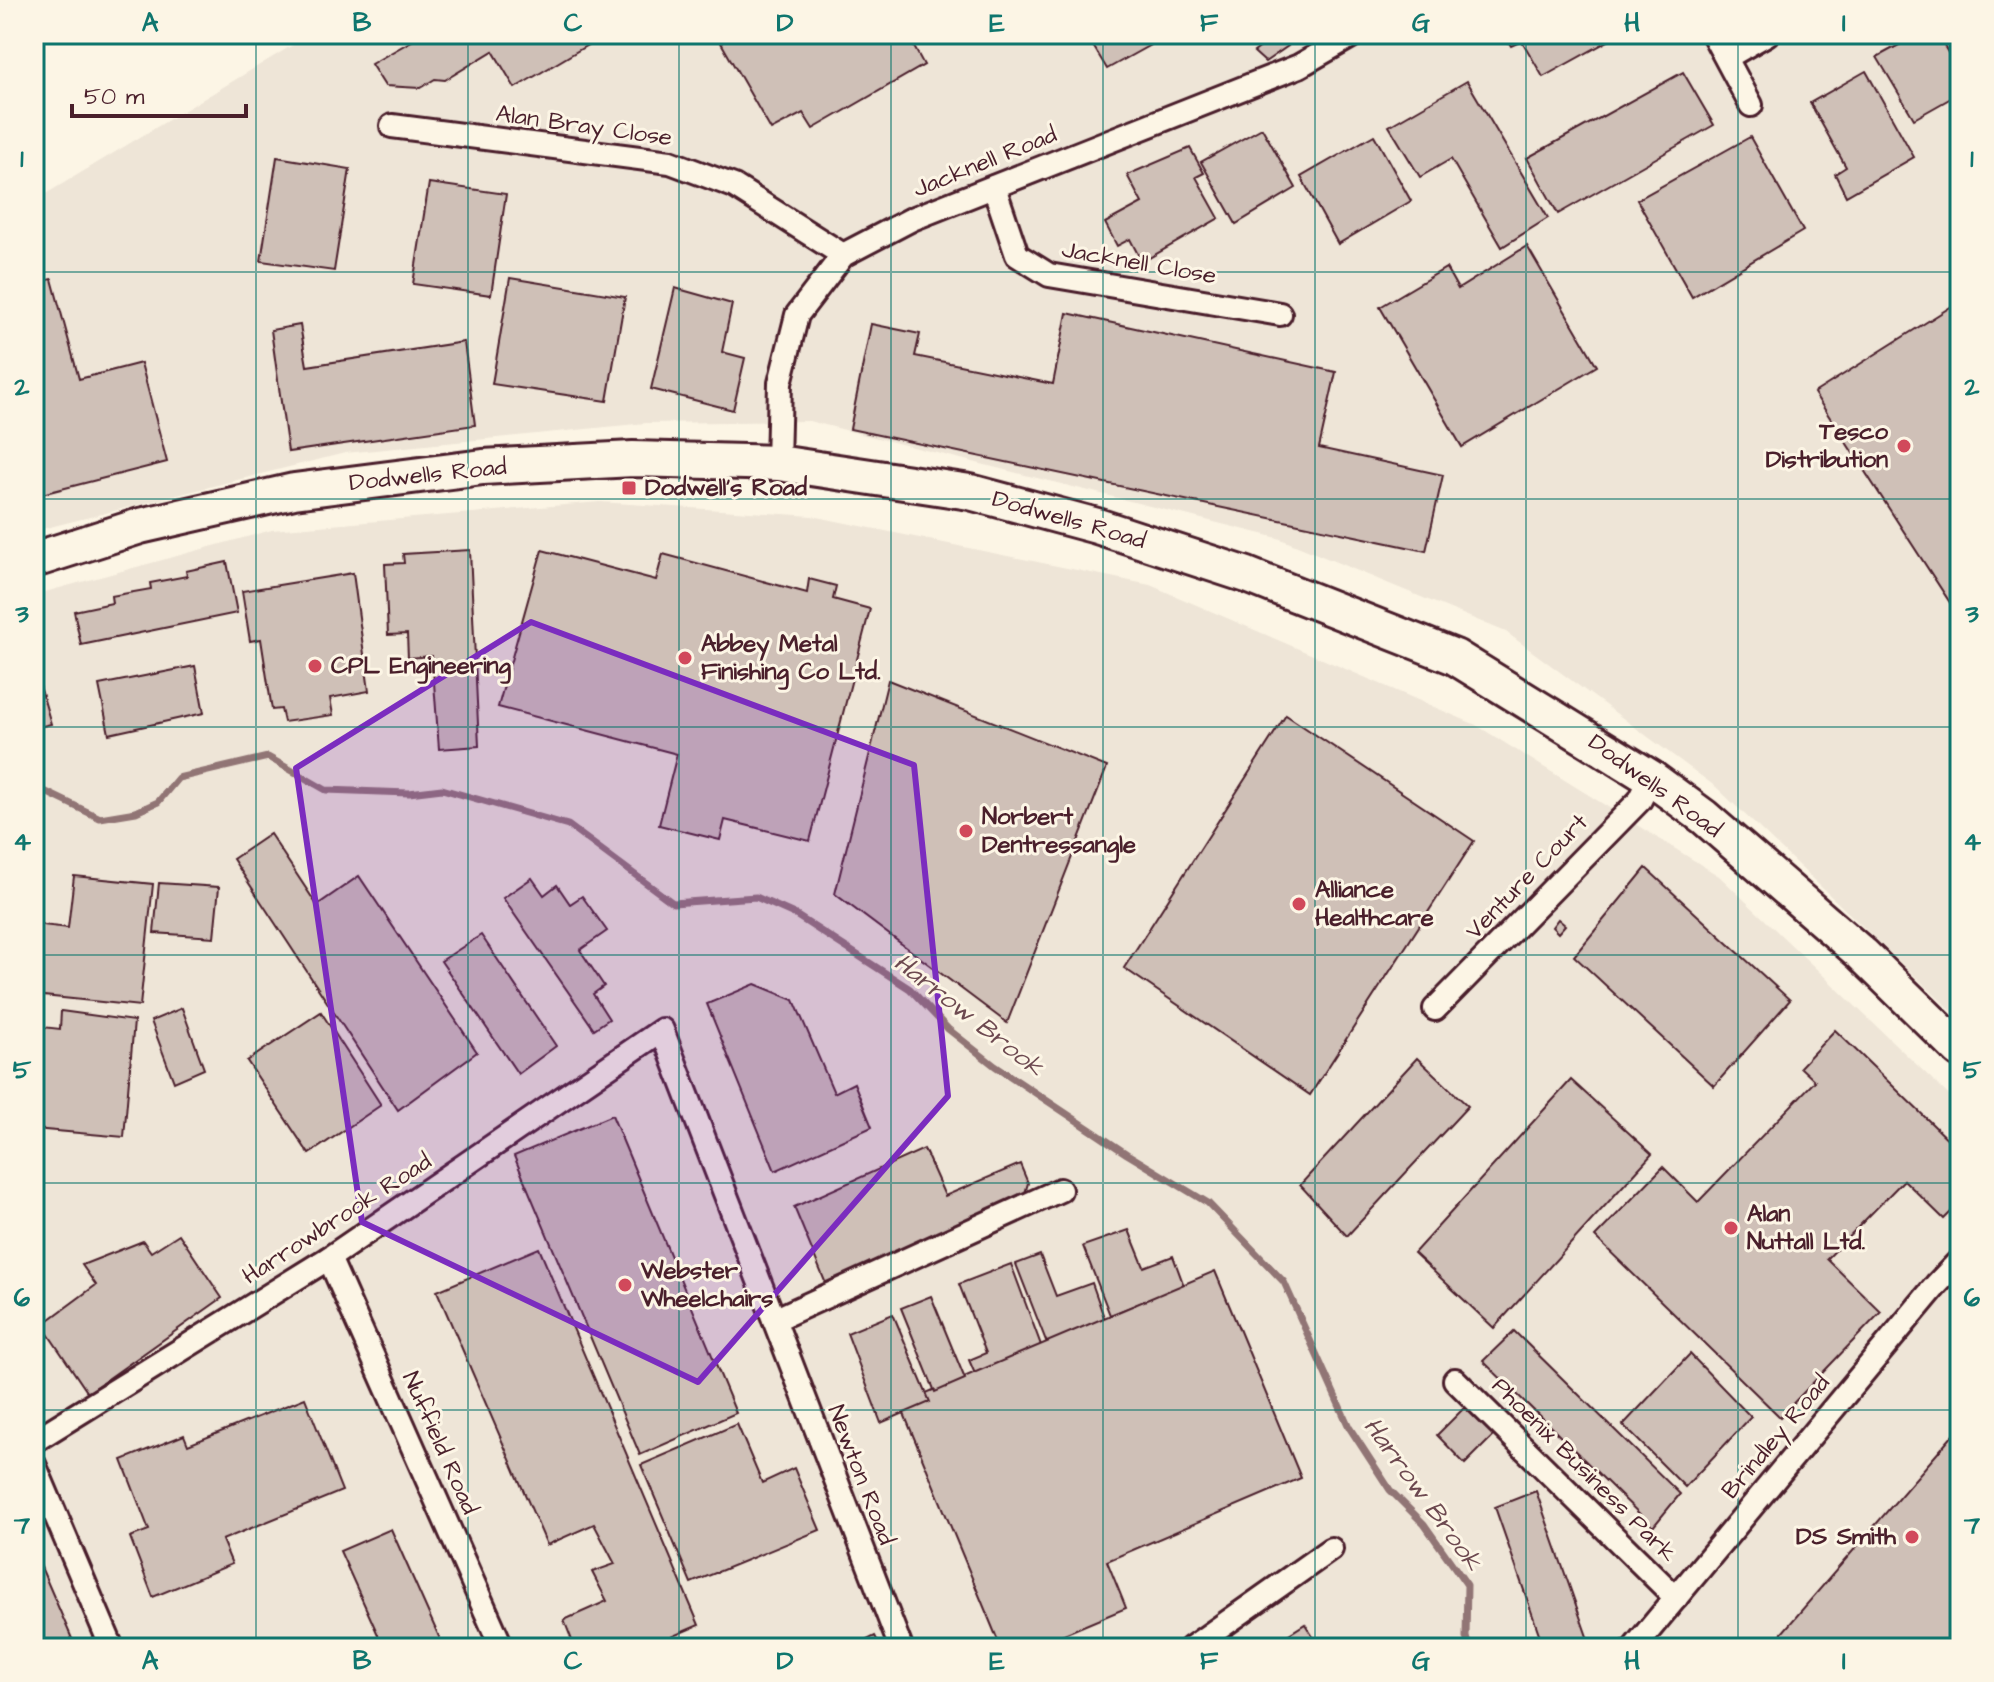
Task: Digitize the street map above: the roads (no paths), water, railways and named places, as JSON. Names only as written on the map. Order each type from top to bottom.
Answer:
[{"type":"main road","name":"Dodwells Road","points":[[34,560],[140,526],[294,491],[483,467],[633,459],[778,463],[970,492],[1097,526],[1247,575],[1455,657],[1651,778],[1704,817],[1862,954],[1960,1050]]},
{"type":"street","name":"Jacknell Road","points":[[778,463],[780,383],[797,315],[843,255],[912,219],[1299,66],[1355,34]]},
{"type":"street","points":[[1713,34],[1751,105]]},
{"type":"street","points":[[1727,57],[1767,34]]},
{"type":"street","name":"Alan Bray Close","points":[[392,126],[670,162],[734,186],[843,255]]},
{"type":"street","name":"Jacknell Close","points":[[994,187],[1017,255],[1049,275],[1280,314]]},
{"type":"street","name":"Venture Court","points":[[1435,1009],[1640,800],[1651,778]]},
{"type":"street","name":"Harrowbrook Road","points":[[34,1441],[329,1258],[662,1030]]},
{"type":"street","name":"Newton Road","points":[[662,1030],[901,1648]]},
{"type":"street","points":[[774,1320],[1060,1190]]},
{"type":"street","name":"Nuffield Road","points":[[329,1258],[502,1648]]},
{"type":"street","name":"Brindley Road","points":[[1634,1648],[1960,1260]]},
{"type":"street","name":"Phoenix Business Park","points":[[1455,1380],[1676,1598]]},
{"type":"street","points":[[34,1464],[112,1648]]},
{"type":"street","points":[[1191,1648],[1331,1549]]},
{"type":"waterway","name":"Harrow Brook","points":[[34,790],[46,792],[100,818],[136,812],[158,802],[178,778],[268,757],[326,790],[409,793],[442,789],[568,825],[673,903],[756,897],[794,914],[910,989],[948,1029],[995,1066],[1127,1154],[1208,1203],[1284,1282],[1349,1427],[1390,1490],[1424,1524],[1467,1585],[1466,1637],[1469,1648]]},
{"type":"place","name":"Tesco Distribution","points":[[1904,446]]},
{"type":"place","name":"Dodwell's Road","points":[[629,488]]},
{"type":"place","name":"Abbey Metal Finishing Co Ltd.","points":[[685,658]]},
{"type":"place","name":"CPL Engineering","points":[[315,666]]},
{"type":"place","name":"Norbert Dentressangle","points":[[966,831]]},
{"type":"place","name":"Alliance Healthcare","points":[[1299,904]]},
{"type":"place","name":"Alan Nuttall Ltd.","points":[[1731,1228]]},
{"type":"place","name":"Webster Wheelchairs","points":[[625,1285]]},
{"type":"place","name":"DS Smith","points":[[1912,1537]]}]
